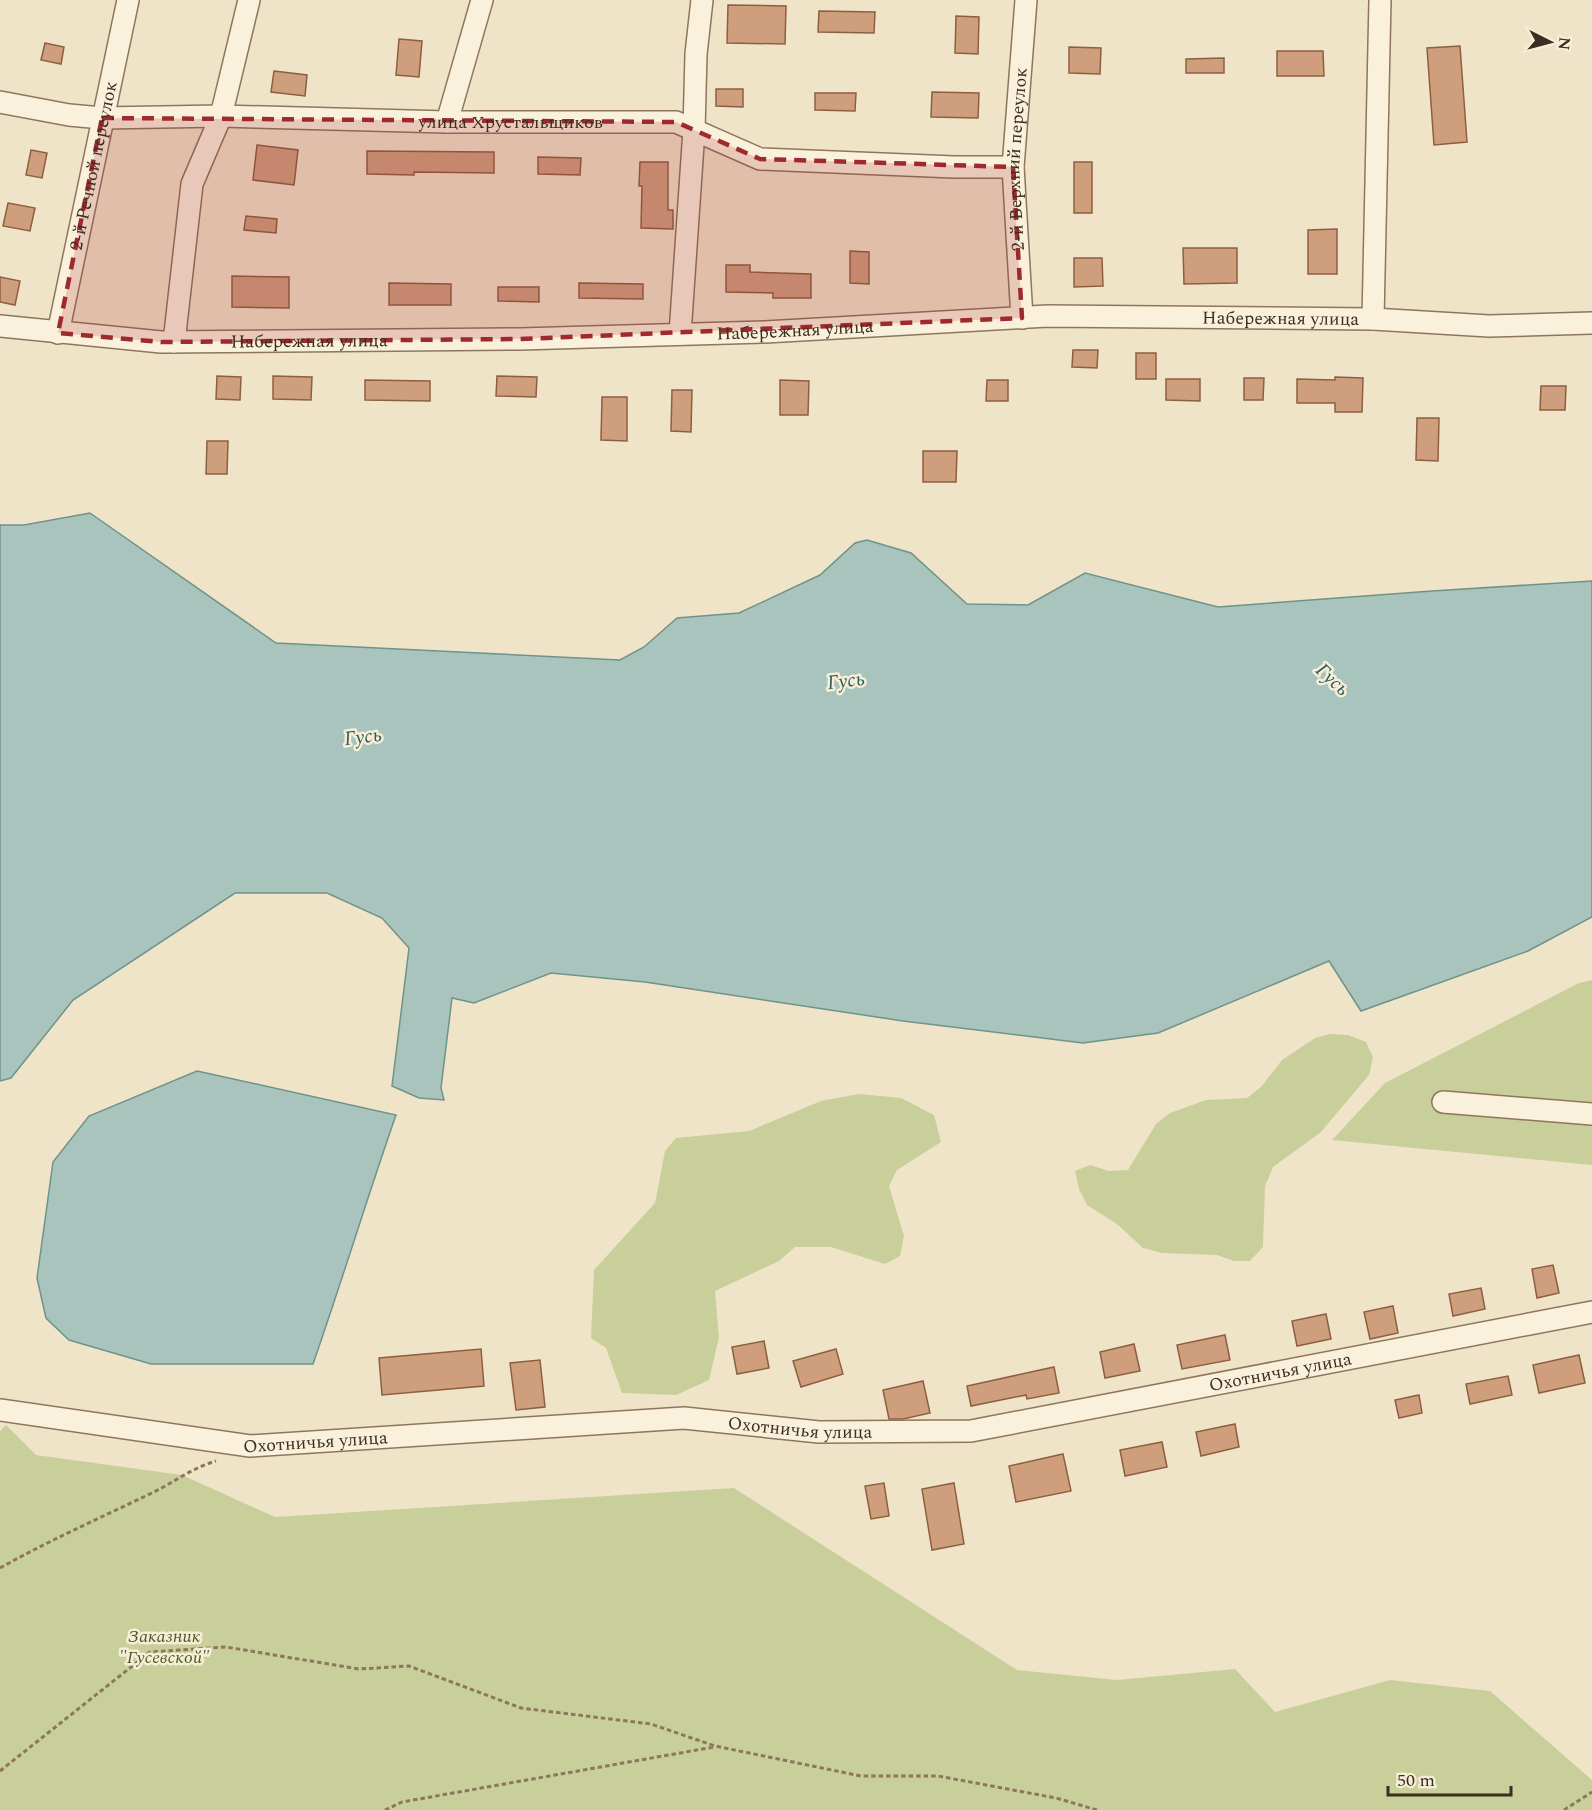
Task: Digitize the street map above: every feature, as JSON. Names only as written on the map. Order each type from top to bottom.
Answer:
[{"type":"street","name":"2-й Речной переулок","points":[[58,333],[128,0]]},
{"type":"street","points":[[174,342],[192,184],[221,116],[249,0]]},
{"type":"street","points":[[447,122],[482,0]]},
{"type":"street","points":[[680,334],[694,130],[696,54],[702,0]]},
{"type":"street","name":"2-й Верхний переулок","points":[[1022,318],[1013,167],[1026,0]]},
{"type":"street","points":[[1373,319],[1380,0]]},
{"type":"street","name":"улица Хрустальщиков","points":[[0,102],[69,115],[102,118],[221,116],[447,122],[676,122],[760,159],[943,167],[1013,167]]},
{"type":"street","name":"Набережная улица","points":[[0,326],[174,342],[520,339],[765,332],[1048,316],[1373,319],[1490,326],[1592,323]]},
{"type":"street","points":[[1443,1102],[1592,1114]]},
{"type":"street","name":"Охотничья улица","points":[[0,1410],[250,1446],[684,1418],[819,1432],[971,1431],[1592,1312]]},
{"type":"path","points":[[0,1568],[52,1539],[157,1490],[206,1464],[217,1461]]},
{"type":"path","points":[[0,1771],[150,1652],[226,1647],[359,1670],[409,1666],[521,1708],[651,1724],[715,1746],[861,1776],[938,1776],[1056,1798],[1097,1810]]},
{"type":"path","points":[[385,1810],[402,1802],[715,1746]]},
{"type":"path","points":[[1563,1810],[1592,1792]]},
{"type":"highlighted area","points":[[102,118],[676,122],[760,159],[1013,167],[1022,318],[520,339],[161,342],[58,333]]},
{"type":"green space","points":[[1592,980],[1592,1165],[1332,1140],[1385,1083],[1579,983]]},
{"type":"green space","points":[[1330,1034],[1348,1035],[1366,1042],[1373,1057],[1369,1075],[1320,1133],[1273,1167],[1265,1186],[1263,1247],[1250,1261],[1234,1261],[1217,1255],[1162,1253],[1143,1248],[1117,1224],[1087,1205],[1079,1189],[1075,1171],[1090,1165],[1109,1171],[1128,1170],[1156,1124],[1170,1113],[1206,1100],[1247,1098],[1261,1087],[1282,1060],[1315,1038]]},
{"type":"green space","points":[[859,1094],[901,1098],[934,1115],[941,1142],[897,1170],[889,1186],[904,1236],[900,1256],[885,1264],[831,1247],[795,1247],[779,1261],[715,1291],[719,1337],[709,1380],[676,1395],[622,1393],[606,1348],[591,1338],[594,1270],[655,1203],[665,1151],[676,1138],[749,1131],[821,1101]]},
{"type":"green space","name":"Заказник \"Гусевской\"","points":[[6,1425],[36,1455],[182,1475],[275,1517],[734,1488],[1017,1670],[1117,1680],[1235,1669],[1275,1712],[1390,1680],[1490,1691],[1592,1780],[1592,1810],[0,1810],[0,1431]]},
{"type":"water","name":"Гусь","points":[[90,513],[276,643],[620,660],[644,647],[677,618],[739,613],[820,575],[855,543],[867,540],[911,553],[967,604],[1028,605],[1085,573],[1218,607],[1592,581],[1592,917],[1528,951],[1361,1011],[1329,961],[1158,1033],[1083,1043],[903,1021],[645,982],[551,973],[474,1003],[452,998],[441,1088],[444,1100],[419,1098],[392,1086],[409,948],[382,918],[327,893],[235,893],[73,1000],[11,1078],[0,1081],[0,525],[24,525]]},
{"type":"water","points":[[197,1071],[396,1115],[313,1364],[151,1364],[69,1340],[46,1318],[37,1278],[53,1162],[89,1116]]},
{"type":"building","points":[[728,5],[786,6],[785,44],[727,43]]},
{"type":"building","points":[[819,11],[875,12],[874,33],[818,32]]},
{"type":"building","points":[[956,16],[979,17],[978,54],[955,53]]},
{"type":"building","points":[[399,39],[422,41],[419,77],[396,75]]},
{"type":"building","points":[[45,43],[64,47],[61,64],[41,60]]},
{"type":"building","points":[[1460,46],[1467,142],[1434,145],[1427,48]]},
{"type":"building","points":[[1069,47],[1101,48],[1100,74],[1069,73]]},
{"type":"building","points":[[1277,51],[1323,51],[1324,76],[1277,76]]},
{"type":"building","points":[[1224,58],[1224,73],[1186,73],[1186,59]]},
{"type":"building","points":[[274,71],[307,75],[305,96],[271,92]]},
{"type":"building","points":[[716,89],[743,89],[743,107],[716,106]]},
{"type":"building","points":[[932,92],[979,93],[978,118],[931,117]]},
{"type":"building","points":[[815,93],[856,93],[855,111],[815,110]]},
{"type":"building","points":[[257,145],[298,150],[294,185],[253,180]]},
{"type":"building","points":[[31,150],[47,153],[42,178],[26,175]]},
{"type":"building","points":[[367,151],[494,152],[494,173],[367,174]]},
{"type":"building","points":[[538,157],[581,158],[580,175],[538,174]]},
{"type":"building","points":[[640,162],[668,162],[668,210],[673,210],[673,229],[641,228]]},
{"type":"building","points":[[1074,162],[1092,162],[1092,213],[1074,213]]},
{"type":"building","points":[[8,203],[35,208],[30,231],[3,226]]},
{"type":"building","points":[[246,216],[277,219],[276,233],[244,230]]},
{"type":"building","points":[[1337,229],[1337,274],[1308,274],[1308,230]]},
{"type":"building","points":[[1183,248],[1237,248],[1237,283],[1184,284]]},
{"type":"building","points":[[850,251],[869,252],[869,284],[850,283]]},
{"type":"building","points":[[1074,258],[1102,258],[1103,286],[1074,287]]},
{"type":"building","points":[[726,265],[750,265],[750,272],[811,274],[811,298],[773,298],[773,293],[726,292]]},
{"type":"building","points":[[232,276],[289,277],[289,308],[232,307]]},
{"type":"building","points":[[0,277],[20,281],[15,305],[0,302]]},
{"type":"building","points":[[389,283],[451,284],[451,305],[389,305]]},
{"type":"building","points":[[579,283],[643,284],[643,299],[579,298]]},
{"type":"building","points":[[498,287],[539,287],[539,302],[498,301]]},
{"type":"building","points":[[1073,350],[1098,350],[1097,368],[1072,367]]},
{"type":"building","points":[[1136,353],[1156,353],[1156,379],[1136,379]]},
{"type":"building","points":[[217,376],[241,377],[240,400],[216,399]]},
{"type":"building","points":[[273,376],[312,377],[311,400],[273,399]]},
{"type":"building","points":[[497,376],[537,377],[536,397],[496,396]]},
{"type":"building","points":[[1335,377],[1363,378],[1362,412],[1335,412],[1335,403],[1297,403],[1297,379],[1335,380]]},
{"type":"building","points":[[1244,378],[1264,378],[1263,400],[1244,400]]},
{"type":"building","points":[[1166,379],[1200,379],[1200,401],[1166,400]]},
{"type":"building","points":[[365,380],[430,381],[430,401],[365,400]]},
{"type":"building","points":[[780,380],[809,381],[808,415],[780,415]]},
{"type":"building","points":[[987,380],[1008,380],[1008,401],[986,401]]},
{"type":"building","points":[[1541,386],[1566,386],[1565,410],[1540,410]]},
{"type":"building","points":[[672,390],[692,390],[691,432],[671,431]]},
{"type":"building","points":[[602,397],[627,397],[627,441],[601,440]]},
{"type":"building","points":[[1417,418],[1439,418],[1438,461],[1416,460]]},
{"type":"building","points":[[207,441],[228,441],[227,474],[206,474]]},
{"type":"building","points":[[923,451],[957,451],[956,482],[923,482]]},
{"type":"building","points":[[1553,1265],[1559,1293],[1537,1298],[1532,1269]]},
{"type":"building","points":[[1481,1288],[1485,1309],[1453,1316],[1449,1294]]},
{"type":"building","points":[[1393,1306],[1398,1333],[1370,1339],[1364,1312]]},
{"type":"building","points":[[1326,1314],[1331,1339],[1297,1346],[1292,1321]]},
{"type":"building","points":[[1225,1335],[1230,1360],[1182,1369],[1177,1345]]},
{"type":"building","points":[[764,1341],[769,1368],[737,1374],[732,1347]]},
{"type":"building","points":[[1134,1344],[1140,1371],[1105,1378],[1100,1352]]},
{"type":"building","points":[[481,1349],[484,1386],[382,1395],[379,1358]]},
{"type":"building","points":[[836,1349],[843,1374],[801,1387],[793,1361]]},
{"type":"building","points":[[1579,1355],[1585,1383],[1539,1393],[1533,1365]]},
{"type":"building","points":[[540,1360],[545,1407],[516,1410],[510,1363]]},
{"type":"building","points":[[1054,1367],[1059,1393],[1027,1399],[1026,1395],[971,1406],[967,1386]]},
{"type":"building","points":[[1508,1376],[1512,1395],[1470,1404],[1466,1384]]},
{"type":"building","points":[[923,1381],[930,1413],[903,1419],[889,1419],[883,1390]]},
{"type":"building","points":[[1419,1395],[1422,1413],[1399,1418],[1395,1400]]},
{"type":"building","points":[[1235,1424],[1239,1447],[1201,1456],[1196,1432]]},
{"type":"building","points":[[1162,1442],[1167,1467],[1125,1476],[1120,1450]]},
{"type":"building","points":[[1063,1454],[1071,1491],[1016,1502],[1009,1466]]},
{"type":"building","points":[[884,1483],[889,1516],[871,1519],[865,1486]]},
{"type":"building","points":[[954,1483],[964,1544],[932,1550],[922,1489]]}]
